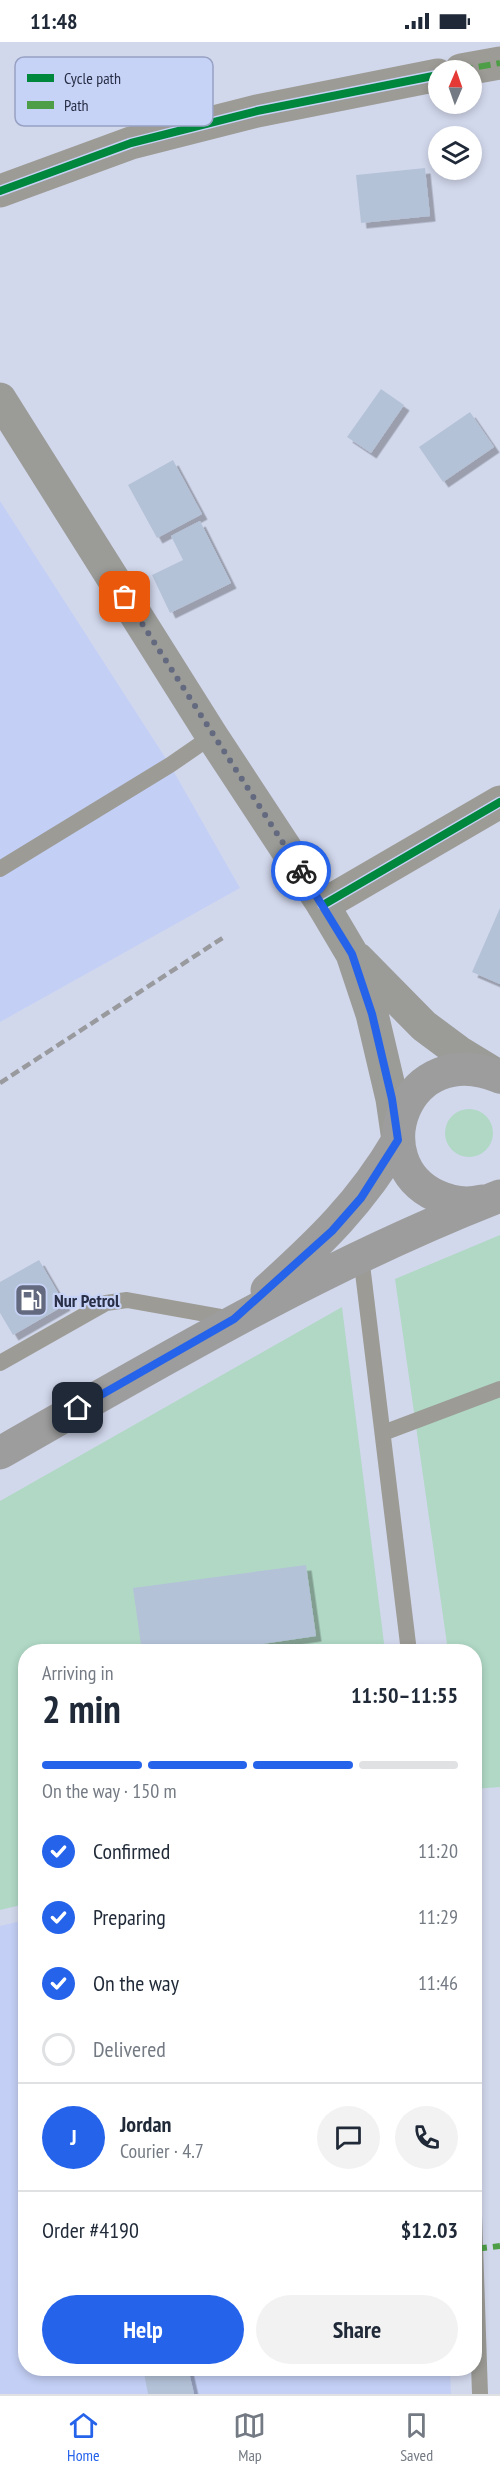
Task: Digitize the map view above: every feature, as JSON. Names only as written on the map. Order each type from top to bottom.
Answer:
[{"type":"main road","points":[[0,399],[352,954],[372,1014],[392,1099],[403,1161],[414,1179],[430,1193],[449,1202],[471,1204],[497,1196]]},
{"type":"main road","points":[[352,954],[424,1026],[459,1052],[500,1077]]},
{"type":"main road","points":[[234,1319],[332,1231],[361,1198],[398,1140],[400,1119],[409,1099],[423,1083],[441,1072],[462,1068],[483,1070],[500,1077]]},
{"type":"main road","points":[[0,1453],[234,1319],[361,1256],[497,1196]]},
{"type":"street","points":[[482,66],[500,63]]},
{"type":"street","points":[[213,122],[257,111],[428,77]]},
{"type":"street","points":[[0,190],[131,143],[198,126]]},
{"type":"street","points":[[323,905],[500,802]]},
{"type":"lane","points":[[0,869],[170,765],[212,736]]},
{"type":"lane","points":[[361,1256],[409,1644]]},
{"type":"lane","points":[[0,1364],[106,1303],[128,1300],[234,1319]]},
{"type":"lane","points":[[383,1433],[500,1389]]},
{"type":"lane","points":[[479,2376],[480,2394]]},
{"type":"shaded area","points":[[0,501],[170,765],[240,888],[0,1022]]},
{"type":"shaded area","points":[[18,1922],[18,2376],[450,2376],[451,2394],[0,2394],[0,1926]]},
{"type":"green space","points":[[464,1109],[474,1109],[486,1116],[493,1128],[493,1138],[486,1150],[474,1157],[464,1157],[449,1146],[445,1138],[445,1128],[456,1113]]},
{"type":"green space","points":[[500,1235],[500,1787],[482,1788],[482,1644],[447,1644],[395,1279]]},
{"type":"green space","points":[[342,1307],[384,1644],[18,1644],[18,1906],[0,1910],[0,1501]]},
{"type":"building","points":[[425,168],[430,216],[361,223],[356,175]]},
{"type":"building","points":[[381,389],[404,405],[371,453],[347,437]]},
{"type":"building","points":[[470,412],[494,447],[443,482],[419,447]]},
{"type":"building","points":[[173,460],[202,514],[157,538],[128,485]]},
{"type":"building","points":[[200,521],[231,583],[170,613],[152,575],[183,560],[171,536]]},
{"type":"building","points":[[500,908],[500,984],[472,972]]},
{"type":"building","points":[[39,1260],[65,1305],[13,1335],[0,1313],[0,1282]]},
{"type":"building","points":[[306,1565],[316,1636],[262,1644],[141,1644],[133,1588]]},
{"type":"building","points":[[145,2376],[190,2376],[194,2394],[148,2394]]},
{"type":"railway","points":[[0,1083],[224,937]]},
{"type":"marked path","points":[[482,66],[500,63]]},
{"type":"marked path","points":[[482,2248],[500,2246]]},
{"type":"cycle path","points":[[213,122],[257,111],[428,77]]},
{"type":"cycle path","points":[[0,191],[131,143],[198,126]]},
{"type":"cycle path","points":[[323,905],[500,802]]},
{"type":"way so far","points":[[125,597],[212,736],[301,871]]},
{"type":"place","name":"Nur Petrol","points":[[31,1300]]},
{"type":"route","points":[[78,1408],[234,1319],[332,1231],[361,1198],[398,1140],[392,1099],[372,1014],[352,954],[301,871]]}]
